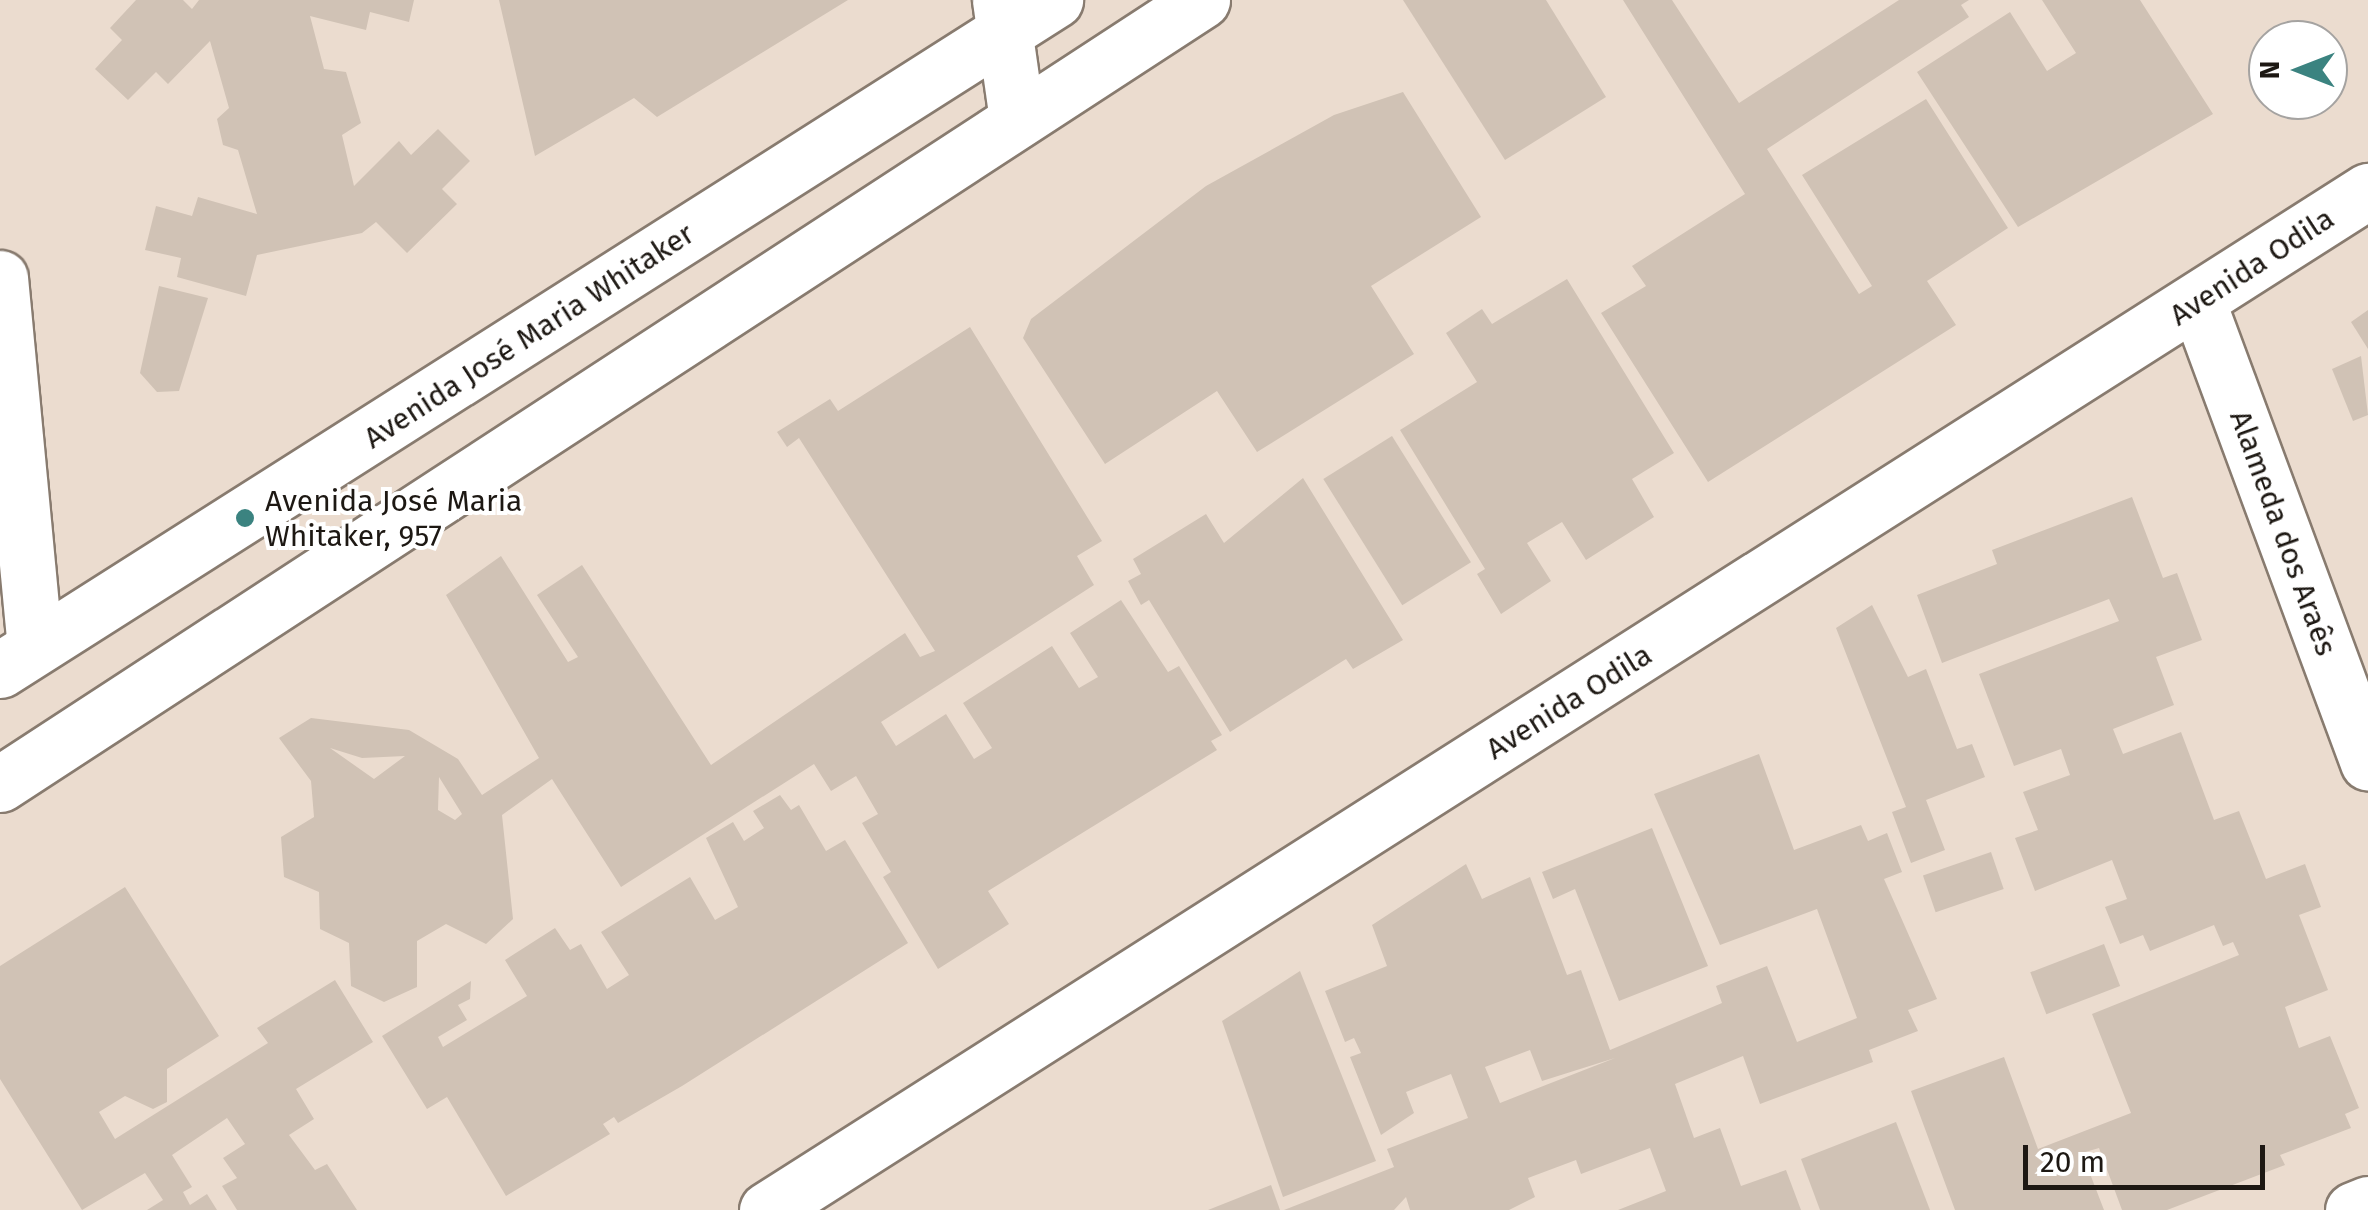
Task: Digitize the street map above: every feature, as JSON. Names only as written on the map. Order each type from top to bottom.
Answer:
[{"type":"street","name":"Avenida José Maria Whitaker","points":[[17,658],[1001,17],[1055,0]]},
{"type":"street","points":[[0,784],[1202,0]]},
{"type":"street","points":[[1001,17],[1017,120]]},
{"type":"street","name":"Avenida Odila","points":[[767,1210],[2198,303],[2368,191]]},
{"type":"street","points":[[0,278],[17,658]]},
{"type":"street","name":"Alameda dos Araês","points":[[2198,303],[2368,763]]},
{"type":"street","points":[[2354,1210],[2368,1204]]},
{"type":"building","points":[[136,0],[183,0],[192,9],[199,0],[414,0],[409,22],[370,12],[366,30],[310,16],[324,69],[346,72],[361,123],[342,135],[354,186],[399,141],[411,155],[438,129],[470,161],[442,189],[457,204],[407,253],[376,222],[362,233],[257,255],[246,296],[177,277],[181,258],[145,250],[156,206],[192,216],[198,197],[257,214],[238,150],[223,145],[217,119],[229,108],[210,41],[168,84],[156,72],[128,100],[95,69],[122,40],[110,28]]},
{"type":"building","points":[[499,0],[848,0],[657,117],[634,98],[535,156]]},
{"type":"building","points":[[1403,0],[1546,0],[1606,97],[1505,160]]},
{"type":"building","points":[[1623,0],[1672,0],[1739,103],[1899,0],[1969,0],[1961,5],[1969,17],[1767,149],[1859,294],[1872,286],[1802,175],[1926,99],[2008,228],[1927,281],[1956,325],[1708,482],[1601,313],[1646,286],[1632,266],[1745,194]]},
{"type":"building","points":[[2042,0],[2140,0],[2213,114],[2018,227],[1917,72],[2010,12],[2047,71],[2076,53]]},
{"type":"building","points":[[1403,92],[1481,217],[1371,286],[1414,354],[1257,452],[1217,391],[1105,464],[1023,338],[1031,319],[1206,186],[1334,115]]},
{"type":"building","points":[[1567,279],[1674,453],[1632,479],[1654,517],[1586,560],[1562,522],[1527,543],[1551,581],[1501,614],[1477,574],[1485,569],[1400,430],[1477,382],[1446,333],[1482,309],[1492,324]]},
{"type":"building","points":[[159,286],[208,298],[179,391],[157,392],[140,373]]},
{"type":"building","points":[[2368,310],[2368,349],[2351,322]]},
{"type":"building","points":[[970,327],[1102,541],[1077,556],[1094,585],[881,722],[896,746],[946,714],[974,759],[992,748],[963,703],[1052,646],[1079,688],[1098,677],[1070,633],[1121,600],[1168,672],[1179,666],[1222,735],[1211,741],[1217,750],[988,891],[1009,924],[938,969],[883,877],[891,872],[862,823],[878,814],[856,776],[831,791],[814,764],[621,887],[552,779],[502,815],[513,919],[486,944],[446,924],[417,941],[417,987],[384,1002],[351,986],[349,943],[320,929],[319,892],[284,877],[281,837],[314,817],[311,781],[279,738],[311,718],[409,730],[458,759],[482,795],[539,758],[446,595],[501,556],[568,662],[578,657],[537,595],[582,565],[711,765],[905,633],[920,657],[935,651],[799,438],[787,447],[777,432],[830,399],[838,411]],"holes":[[[330,748],[362,758],[405,756],[374,779]],[[439,777],[462,814],[455,820],[438,810]]]},
{"type":"building","points":[[2361,356],[2368,415],[2353,421],[2332,369]]},
{"type":"building","points":[[1392,436],[1471,562],[1402,605],[1323,479]]},
{"type":"building","points":[[1303,478],[1403,640],[1353,669],[1346,659],[1230,732],[1149,600],[1141,605],[1128,581],[1141,574],[1133,559],[1206,514],[1224,543]]},
{"type":"building","points":[[2132,497],[2163,578],[2177,573],[2202,640],[2156,657],[2174,705],[2113,729],[2123,754],[2181,732],[2214,820],[2239,811],[2266,879],[2305,864],[2321,907],[2299,915],[2328,990],[2285,1007],[2299,1048],[2330,1036],[2359,1108],[2345,1114],[2351,1128],[2280,1155],[2285,1165],[2167,1210],[2122,1210],[2099,1148],[2082,1153],[2104,1210],[1955,1210],[1911,1091],[2004,1057],[2038,1149],[2131,1113],[2092,1014],[2239,955],[2233,942],[2223,946],[2214,925],[2150,951],[2143,935],[2120,944],[2105,907],[2127,899],[2112,860],[2035,891],[2015,838],[2038,830],[2023,792],[2070,775],[2061,749],[2014,766],[1979,674],[2119,621],[2109,599],[1942,663],[1917,595],[1997,564],[1992,550]]},
{"type":"building","points":[[1872,605],[1908,677],[1926,669],[1957,749],[1972,744],[1985,777],[1926,800],[1945,850],[1911,863],[1892,812],[1906,807],[1836,628]]},
{"type":"building","points":[[1759,754],[1794,850],[1861,825],[1868,841],[1887,833],[1902,872],[1884,879],[1937,999],[1908,1010],[1918,1031],[1869,1050],[1873,1062],[1760,1104],[1743,1056],[1675,1084],[1694,1138],[1720,1128],[1741,1186],[1786,1170],[1801,1210],[1618,1210],[1666,1191],[1650,1148],[1581,1174],[1576,1160],[1528,1178],[1535,1197],[1509,1210],[1410,1210],[1406,1197],[1394,1210],[1284,1210],[1394,1167],[1387,1149],[1468,1118],[1451,1074],[1406,1092],[1414,1113],[1381,1135],[1350,1057],[1361,1053],[1354,1038],[1345,1042],[1325,991],[1387,966],[1372,925],[1466,864],[1482,899],[1530,877],[1567,975],[1581,970],[1610,1050],[1722,1003],[1716,986],[1767,966],[1797,1042],[1857,1018],[1817,909],[1720,945],[1654,794]],"holes":[[[1530,1050],[1542,1081],[1615,1058],[1500,1103],[1485,1067]]]},
{"type":"building","points":[[780,795],[791,810],[799,805],[826,851],[845,840],[908,943],[682,1086],[618,1123],[614,1117],[603,1124],[610,1134],[506,1196],[447,1097],[427,1109],[382,1036],[471,981],[470,999],[458,1005],[467,1020],[438,1037],[443,1047],[527,996],[505,960],[555,928],[570,950],[581,944],[607,989],[629,975],[601,932],[690,877],[715,920],[738,907],[706,838],[733,822],[744,841],[764,828],[753,811]]},
{"type":"building","points":[[1652,828],[1708,966],[1619,1001],[1575,889],[1553,899],[1542,872]]},
{"type":"building","points":[[1991,852],[2004,889],[1936,912],[1923,875]]},
{"type":"building","points":[[125,887],[219,1036],[167,1069],[167,1102],[153,1109],[125,1096],[99,1112],[115,1139],[268,1043],[257,1028],[335,980],[373,1042],[296,1089],[314,1119],[289,1135],[315,1170],[327,1164],[357,1210],[237,1210],[222,1186],[237,1178],[223,1158],[245,1144],[227,1118],[172,1155],[192,1187],[183,1192],[190,1205],[207,1194],[217,1210],[147,1210],[163,1200],[145,1173],[82,1210],[0,1079],[0,966]]},
{"type":"building","points":[[2104,944],[2120,986],[2046,1014],[2030,972]]},
{"type":"building","points":[[1300,971],[1376,1161],[1283,1197],[1222,1021]]},
{"type":"building","points":[[1896,1122],[1930,1210],[1820,1210],[1801,1159]]},
{"type":"building","points":[[1271,1185],[1280,1210],[1208,1210]]},
{"type":"place","name":"Avenida José Maria Whitaker, 957","points":[[245,518]]}]
